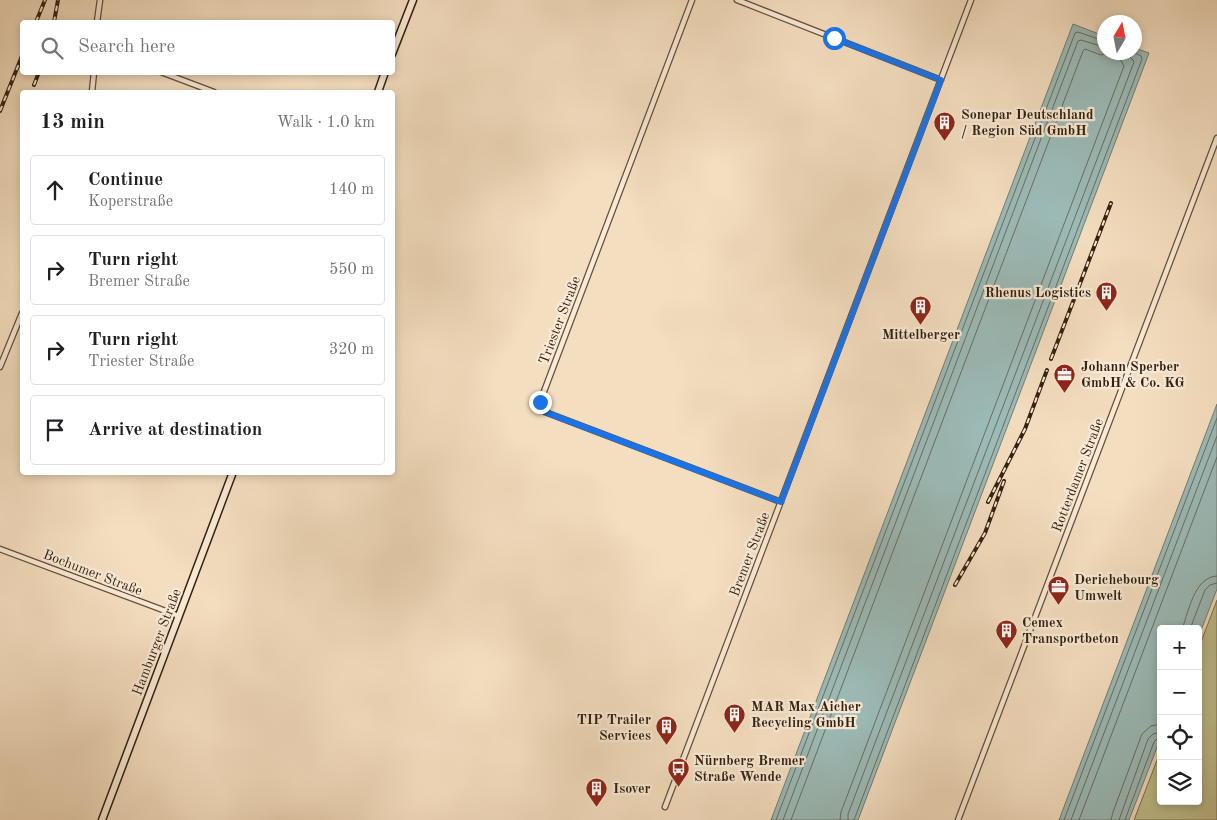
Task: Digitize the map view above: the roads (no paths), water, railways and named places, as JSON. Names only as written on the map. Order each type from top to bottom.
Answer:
[{"type":"street","points":[[98,20],[100,0]]},
{"type":"street","points":[[395,46],[413,0]]},
{"type":"street","name":"Triester Straße","points":[[692,0],[540,402],[545,412],[781,502]]},
{"type":"street","points":[[737,0],[941,80]]},
{"type":"street","name":"Bremer Straße","points":[[665,807],[971,0]]},
{"type":"street","points":[[92,90],[94,75]]},
{"type":"street","points":[[169,75],[209,90]]},
{"type":"street","points":[[379,90],[384,75]]},
{"type":"street","name":"Rotterdamer Straße","points":[[958,820],[1217,138]]},
{"type":"street","points":[[0,368],[20,318]]},
{"type":"street","name":"Hamburger Straße","points":[[102,820],[233,475]]},
{"type":"street","name":"Bochumer Straße","points":[[0,549],[179,616]]},
{"type":"water","points":[[1073,24],[1097,33],[1097,60],[1142,60],[1142,50],[1149,53],[858,820],[771,820]]},
{"type":"water","points":[[1217,404],[1217,589],[1202,628],[1202,625],[1157,625],[1157,747],[1129,820],[1059,820]]},
{"type":"railway","points":[[37,20],[45,0]]},
{"type":"railway","points":[[54,20],[58,0]]},
{"type":"railway","points":[[0,111],[20,61]]},
{"type":"railway","points":[[34,85],[38,75]]},
{"type":"railway","points":[[1051,359],[1111,203]]},
{"type":"railway","points":[[988,502],[1025,429],[1047,370]]},
{"type":"railway","points":[[955,585],[985,533],[1004,481]]},
{"type":"place","name":"Sonepar Deutschland / Region Süd GmbH","points":[[945,141]]},
{"type":"place","name":"Rhenus Logistics","points":[[1107,311]]},
{"type":"place","name":"Mittelberger","points":[[921,325]]},
{"type":"place","name":"Johann Sperber GmbH & Co. KG","points":[[1065,393]]},
{"type":"place","name":"Derichebourg Umwelt","points":[[1058,606]]},
{"type":"place","name":"Cemex Transportbeton","points":[[1006,649]]},
{"type":"place","name":"MAR Max Aicher Recycling GmbH","points":[[735,733]]},
{"type":"place","name":"TIP Trailer Services","points":[[667,746]]},
{"type":"place","name":"Nürnberg Bremer Straße Wende","points":[[678,787]]},
{"type":"place","name":"Isover","points":[[597,807]]}]
